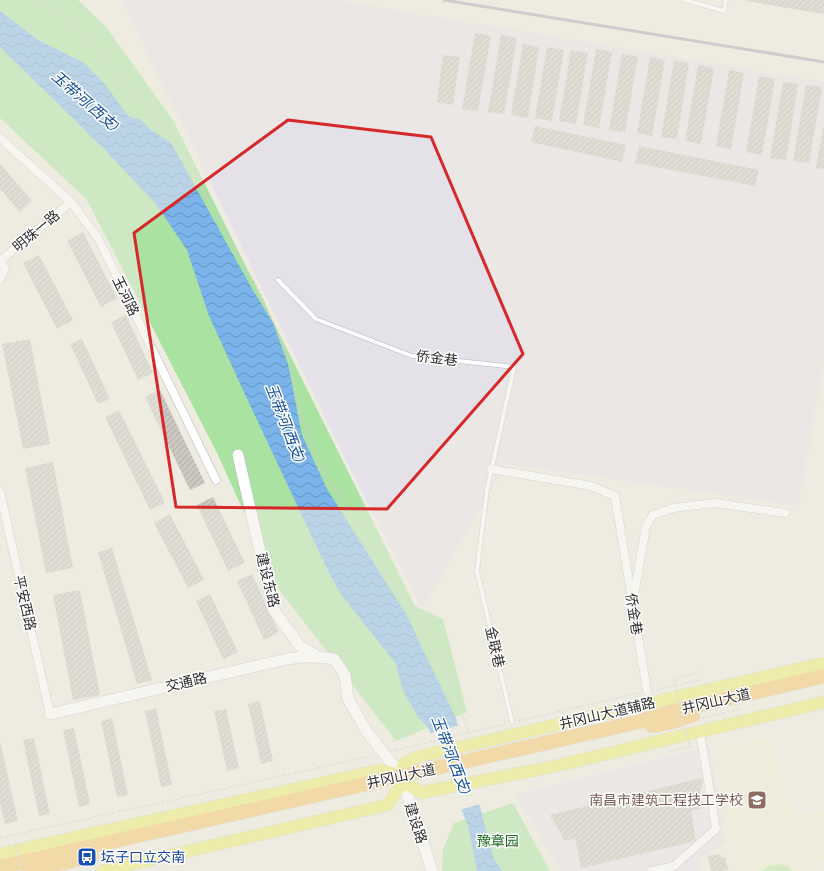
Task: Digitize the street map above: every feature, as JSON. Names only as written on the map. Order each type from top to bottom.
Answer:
[{"type":"highway","name":"井冈山大道","points":[[479,763],[638,722],[670,712],[824,676]]},
{"type":"highway","name":"井冈山大道","points":[[0,867],[402,779],[672,722],[703,711],[824,684]]},
{"type":"highway","name":"井冈山大道","points":[[28,871],[402,779]]},
{"type":"main road","name":"井冈山大道辅路","points":[[402,779],[404,763],[417,757],[824,663]]},
{"type":"main road","points":[[0,854],[380,770],[402,779],[422,792],[429,791],[551,767],[824,702]]},
{"type":"main road","points":[[102,871],[387,805],[402,779]]},
{"type":"street","name":"玉河路","points":[[0,138],[71,202],[98,238],[216,480]]},
{"type":"street","name":"明珠一路","points":[[0,279],[5,269],[0,260],[71,202]]},
{"type":"street","name":"建设东路","points":[[238,455],[273,609],[300,646],[319,657],[334,659],[345,675],[348,698],[367,732],[402,779]]},
{"type":"street","name":"侨金巷","points":[[491,470],[591,486],[615,496],[647,692]]},
{"type":"street","name":"平安西路","points":[[0,492],[50,714]]},
{"type":"street","points":[[633,603],[646,526],[653,515],[673,508],[715,503],[786,513]]},
{"type":"street","name":"交通路","points":[[50,714],[287,658],[324,657]]},
{"type":"street","points":[[652,871],[674,866],[716,829],[700,732]]},
{"type":"street","name":"建设路","points":[[402,779],[432,871]]},
{"type":"lane","points":[[685,0],[724,11],[726,0]]},
{"type":"lane","name":"侨金巷","points":[[278,280],[316,320],[412,356],[514,367],[487,490],[478,571]]},
{"type":"lane","name":"金联巷","points":[[478,571],[512,722]]},
{"type":"path","points":[[0,838],[384,753],[469,732],[445,672],[422,628],[381,567],[313,453],[303,422],[287,353],[259,291],[181,152],[150,116],[141,99],[88,40],[50,5],[41,0]]},
{"type":"path","points":[[690,747],[674,679],[700,672]]},
{"type":"path","points":[[713,716],[740,709]]},
{"type":"path","points":[[669,752],[698,745]]},
{"type":"path","points":[[14,840],[21,871]]},
{"type":"highlighted area","points":[[288,120],[431,137],[523,354],[387,509],[176,507],[134,233]]},
{"type":"shaded area","points":[[121,0],[334,0],[824,82],[824,357],[799,506],[506,464],[422,609],[347,462]]},
{"type":"shaded area","name":"南昌市建筑工程技工学校","points":[[771,737],[781,789],[786,788],[793,816],[824,810],[824,861],[813,862],[814,871],[740,871],[715,749]]},
{"type":"shaded area","points":[[710,746],[725,842],[698,860],[700,871],[561,871],[516,795]]},
{"type":"green space","points":[[0,0],[78,0],[107,28],[173,120],[415,606],[443,619],[467,712],[396,741],[280,591],[217,453],[87,200],[0,118]]},
{"type":"green space","name":"豫章园","points":[[513,803],[550,871],[442,871],[443,849],[454,823]]},
{"type":"green space","points":[[780,864],[789,867],[792,871],[762,871],[768,866]]},
{"type":"water","name":"玉带河(西支)","points":[[0,11],[38,40],[84,63],[104,83],[129,117],[140,119],[150,129],[171,143],[251,287],[273,323],[288,364],[302,435],[327,489],[406,614],[456,718],[494,859],[502,871],[477,871],[468,826],[428,727],[418,717],[403,691],[396,664],[340,593],[329,573],[209,316],[187,250],[156,204],[104,149],[0,47]]},
{"type":"pier","points":[[460,725],[481,804],[459,810],[429,734]]},
{"type":"building","points":[[824,0],[824,14],[746,1]]},
{"type":"building","points":[[475,33],[491,36],[478,111],[462,109]]},
{"type":"building","points":[[501,35],[517,38],[504,114],[488,112]]},
{"type":"building","points":[[523,44],[539,47],[528,118],[511,115]]},
{"type":"building","points":[[547,47],[564,50],[552,121],[535,118]]},
{"type":"building","points":[[596,49],[612,52],[599,128],[583,125]]},
{"type":"building","points":[[571,50],[588,53],[576,124],[559,121]]},
{"type":"building","points":[[622,54],[638,56],[625,132],[609,130]]},
{"type":"building","points":[[443,55],[460,57],[453,105],[437,102]]},
{"type":"building","points":[[650,57],[665,60],[652,136],[637,133]]},
{"type":"building","points":[[674,61],[689,63],[677,139],[661,137]]},
{"type":"building","points":[[698,65],[714,68],[701,144],[685,141]]},
{"type":"building","points":[[729,70],[744,73],[731,149],[716,146]]},
{"type":"building","points":[[759,76],[775,79],[762,155],[746,152]]},
{"type":"building","points":[[783,82],[798,84],[786,160],[770,158]]},
{"type":"building","points":[[806,85],[822,87],[809,163],[793,161]]},
{"type":"building","points":[[535,126],[626,145],[622,162],[531,142]]},
{"type":"building","points":[[824,128],[824,169],[816,168]]},
{"type":"building","points":[[639,146],[759,170],[755,186],[635,163]]},
{"type":"building","points":[[0,163],[32,201],[20,212],[0,189]]},
{"type":"building","points":[[83,232],[117,298],[101,307],[67,241]]},
{"type":"building","points":[[39,255],[73,320],[57,329],[23,263]]},
{"type":"building","points":[[126,315],[153,373],[138,380],[111,322]]},
{"type":"building","points":[[30,339],[50,444],[23,449],[2,344]]},
{"type":"building","points":[[82,339],[110,399],[98,404],[70,344]]},
{"type":"building","points":[[160,390],[205,483],[190,490],[145,397]]},
{"type":"building","points":[[119,410],[165,503],[150,510],[105,417]]},
{"type":"building","points":[[53,462],[73,568],[46,573],[25,468]]},
{"type":"building","points":[[213,497],[245,563],[228,571],[197,505]]},
{"type":"building","points":[[170,514],[204,580],[188,588],[154,523]]},
{"type":"building","points":[[112,548],[152,680],[137,684],[98,552]]},
{"type":"building","points":[[252,574],[279,632],[264,640],[237,581]]},
{"type":"building","points":[[80,590],[100,695],[73,700],[53,595]]},
{"type":"building","points":[[210,594],[238,652],[223,659],[196,601]]},
{"type":"building","points":[[260,701],[273,761],[261,764],[248,704]]},
{"type":"building","points":[[156,708],[172,785],[161,787],[145,711]]},
{"type":"building","points":[[226,709],[239,768],[227,771],[214,711]]},
{"type":"building","points":[[112,718],[128,795],[117,797],[101,721]]},
{"type":"building","points":[[74,728],[90,804],[79,807],[63,730]]},
{"type":"building","points":[[34,738],[50,814],[39,816],[23,740]]},
{"type":"building","points":[[0,741],[18,821],[5,824],[0,802]]},
{"type":"building","points":[[702,778],[700,809],[691,811],[696,841],[581,868],[575,838],[565,841],[550,815]]},
{"type":"building","points":[[720,854],[721,858],[725,857],[729,869],[725,871],[711,871],[708,856]]},
{"type":"railway","points":[[444,0],[824,62]]},
{"type":"place","name":"南昌市建筑工程技工学校","points":[[757,800]]},
{"type":"place","name":"坛子口立交南","points":[[87,857]]}]
